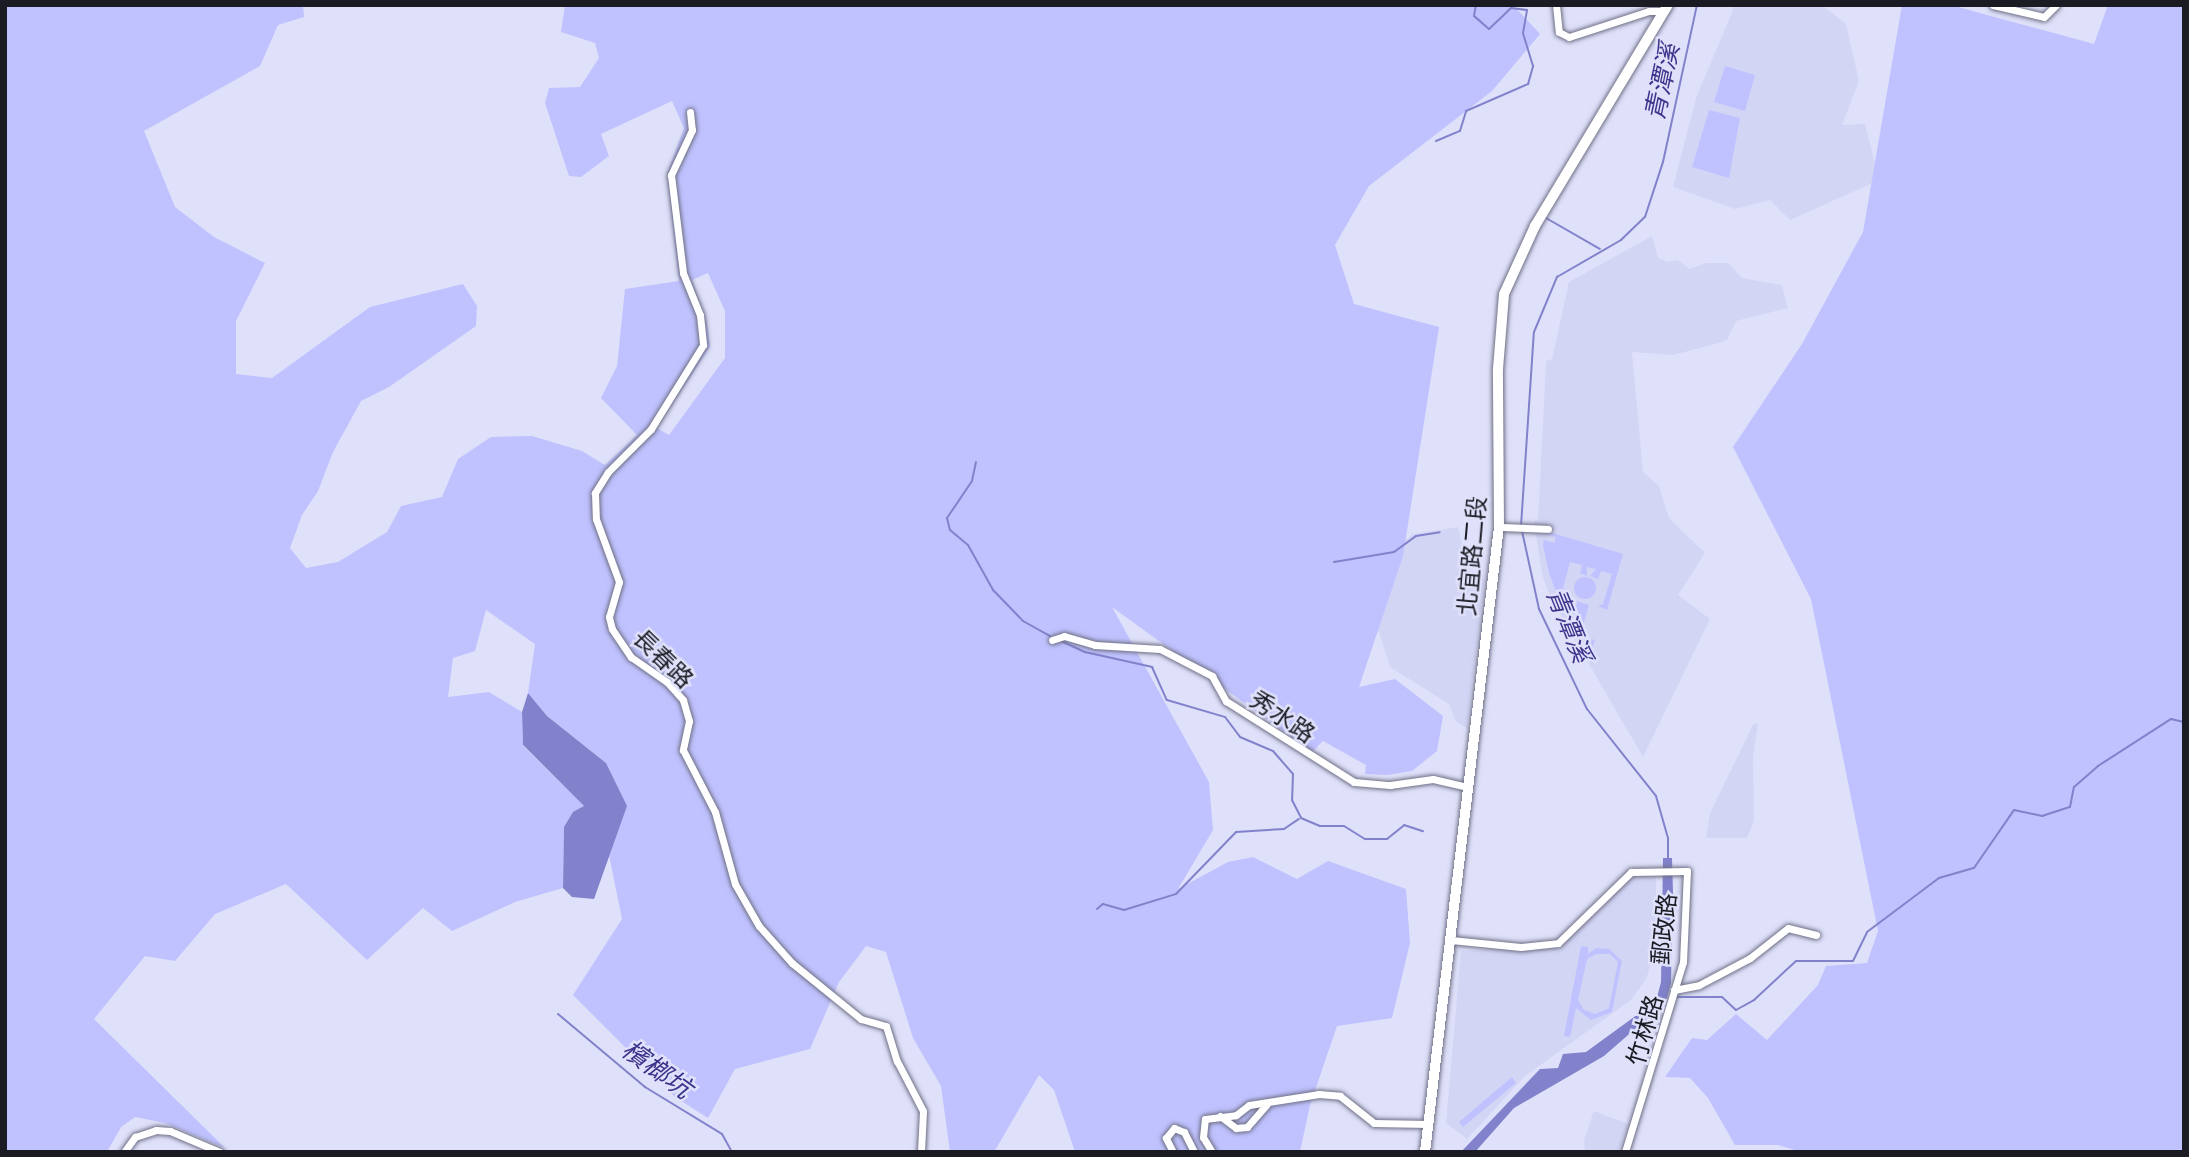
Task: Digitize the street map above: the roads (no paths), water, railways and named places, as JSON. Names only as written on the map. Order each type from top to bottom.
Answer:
[{"type":"main road","name":"北宜路二段","points":[[1425,1152],[1468,788],[1503,528],[1499,335],[1508,279],[1535,226],[1666,8]]},
{"type":"street","points":[[1556,5],[1559,32],[1569,37],[1666,8]]},
{"type":"street","points":[[1993,5],[2045,17],[2056,5]]},
{"type":"street","name":"長春路","points":[[690,112],[692,130],[671,175],[683,273],[699,315],[703,345],[651,429],[608,472],[596,493],[596,519],[619,582],[609,617],[612,629],[631,657],[667,682],[683,700],[690,720],[683,750],[715,812],[735,884],[759,926],[792,963],[860,1019],[886,1026],[897,1061],[923,1111],[921,1152]]},
{"type":"street","points":[[1503,528],[1548,529]]},
{"type":"street","points":[[1536,529],[1540,540]]},
{"type":"street","name":"秀水路","points":[[1052,640],[1064,636],[1095,645],[1160,649],[1171,659],[1202,670],[1220,685],[1226,701],[1354,782],[1390,785],[1433,779],[1468,788]]},
{"type":"street","name":"郵政路","points":[[1451,940],[1521,947],[1558,943],[1619,881],[1639,869],[1686,871],[1683,962],[1674,990]]},
{"type":"street","name":"竹林路","points":[[1625,1152],[1648,1087],[1674,990],[1699,985],[1750,958],[1788,928],[1816,935]]},
{"type":"street","points":[[1212,1152],[1202,1125],[1205,1119],[1219,1115],[1236,1115],[1248,1105],[1319,1094],[1340,1096],[1374,1123],[1429,1124]]},
{"type":"street","points":[[1219,1115],[1236,1128],[1247,1128],[1268,1104]]},
{"type":"street","points":[[1173,1152],[1166,1138],[1174,1128],[1184,1132],[1194,1152]]},
{"type":"street","points":[[124,1152],[135,1137],[156,1130],[170,1131],[220,1152]]},
{"type":"waterway","points":[[1436,141],[1460,131],[1466,111],[1528,84],[1533,66],[1523,33],[1527,10],[1511,8],[1489,29],[1474,16],[1476,5]]},
{"type":"waterway","name":"青潭溪","points":[[1521,526],[1534,332],[1557,277],[1621,240],[1645,217],[1663,162],[1697,5]]},
{"type":"waterway","points":[[1546,218],[1600,249]]},
{"type":"waterway","points":[[976,462],[972,481],[947,518],[950,530],[968,545],[993,590],[1023,621],[1050,636]]},
{"type":"waterway","name":"青潭溪","points":[[1522,531],[1539,609],[1587,709],[1656,796],[1668,838],[1668,858]]},
{"type":"waterway","points":[[1334,562],[1394,552],[1416,536],[1440,532]]},
{"type":"waterway","points":[[1059,640],[1085,652],[1152,667],[1167,700],[1225,717],[1240,737],[1273,751],[1293,774],[1292,800],[1301,818],[1320,826],[1344,826],[1365,839],[1387,839],[1404,825],[1423,831]]},
{"type":"waterway","points":[[1675,997],[1722,997],[1736,1010],[1754,1000],[1796,961],[1853,961],[1867,932],[1939,878],[1974,868],[2014,810],[2042,816],[2070,807],[2074,787],[2098,766],[2171,719],[2184,722]]},
{"type":"waterway","points":[[1097,909],[1103,904],[1124,910],[1176,894],[1236,832],[1284,829],[1299,819]]},
{"type":"waterway","name":"檳榔坑","points":[[558,1014],[645,1087],[722,1134],[732,1152]]}]
